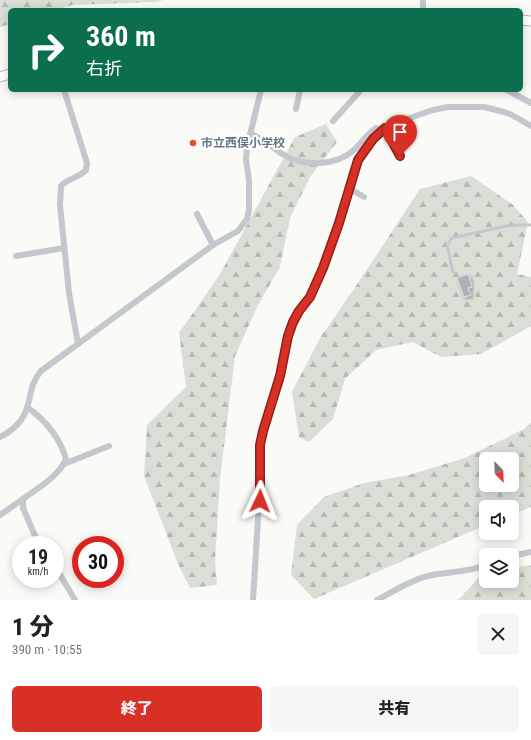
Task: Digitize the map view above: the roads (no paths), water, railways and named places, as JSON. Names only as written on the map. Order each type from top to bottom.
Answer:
[{"type":"street","points":[[65,92],[87,163],[86,170],[81,175],[66,180],[61,186],[60,205],[69,293],[78,344]]},
{"type":"street","points":[[0,437],[19,423],[28,407],[36,377],[41,371],[213,244],[238,230],[247,219],[249,210],[249,180],[246,160],[250,134],[260,92]]},
{"type":"street","points":[[296,109],[300,92]]},
{"type":"street","points":[[333,121],[359,92]]},
{"type":"street","points":[[511,92],[531,103]]},
{"type":"street","points":[[253,600],[260,487],[260,445],[263,431],[280,376],[288,336],[293,322],[299,311],[310,297],[323,268],[339,223],[358,160],[373,139],[392,124],[433,110],[448,107],[484,107],[512,115],[531,126]]},
{"type":"street","points":[[250,134],[259,136],[282,154],[293,160],[305,163],[333,160],[346,155],[354,150],[376,128],[384,129]]},
{"type":"street","points":[[384,129],[400,156]]},
{"type":"street","points":[[349,188],[364,197]]},
{"type":"street","points":[[197,214],[213,244]]},
{"type":"street","points":[[16,256],[64,248]]},
{"type":"street","points":[[0,515],[44,484],[63,466],[66,459],[50,427],[28,407]]},
{"type":"street","points":[[64,464],[109,446]]},
{"type":"street","points":[[23,499],[22,508],[35,536]]},
{"type":"street","points":[[519,555],[531,552]]},
{"type":"street","points":[[377,600],[429,575],[479,568]]},
{"type":"street","points":[[64,581],[75,600]]},
{"type":"lane","points":[[453,272],[447,245],[452,238],[512,225],[531,225]]},
{"type":"place","name":"市立西俣小学校","points":[[193,143]]}]
